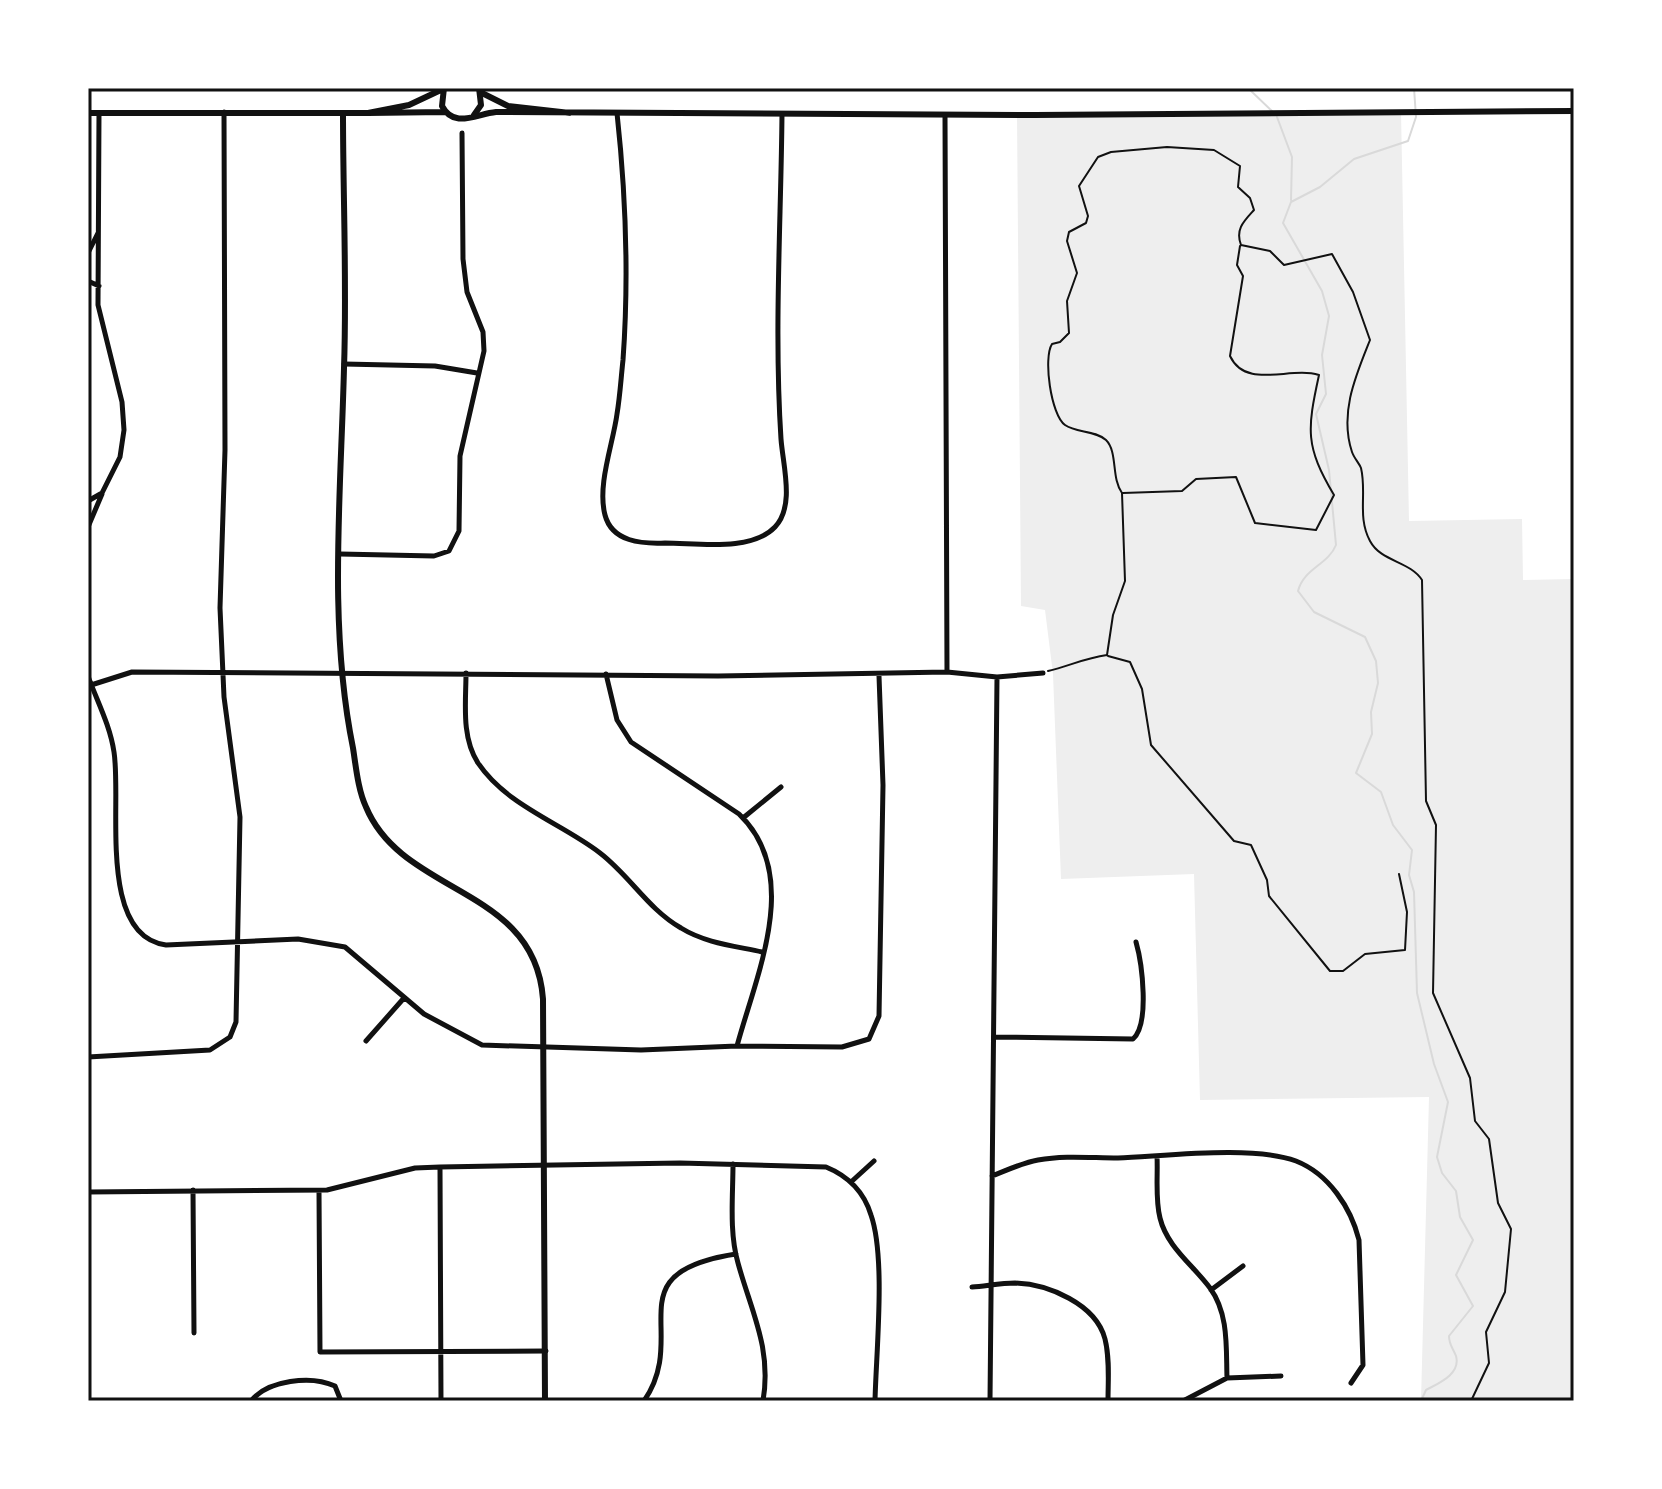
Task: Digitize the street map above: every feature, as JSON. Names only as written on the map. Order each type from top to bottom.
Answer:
[{"type":"street","points":[[443,88],[440,99],[445,112]]},
{"type":"street","points":[[368,113],[409,105],[443,88]]},
{"type":"street","points":[[474,115],[481,105],[480,91]]},
{"type":"street","points":[[480,91],[508,106],[570,113]]},
{"type":"street","points":[[88,113],[445,112],[459,120],[474,115],[570,113],[1025,115],[1574,111]]},
{"type":"street","points":[[88,1057],[210,1050],[223,1044],[232,1034],[236,1022],[240,942],[240,817],[222,671],[224,112]]},
{"type":"street","points":[[88,527],[120,457],[124,430],[122,402],[98,305],[99,113]]},
{"type":"street","points":[[343,113],[344,364],[339,672],[364,805],[377,828],[423,869],[465,892],[508,922],[529,945],[542,981],[545,1401]]},
{"type":"street","points":[[617,113],[627,206],[625,316],[604,512],[608,524],[617,534],[648,543],[754,541],[775,527],[784,515],[786,496],[779,405],[782,114]]},
{"type":"street","points":[[945,115],[947,672]]},
{"type":"street","points":[[340,554],[434,556],[449,551],[459,531],[460,456],[484,351],[483,332],[467,292],[463,259],[462,133]]},
{"type":"street","points":[[88,253],[98,232]]},
{"type":"street","points":[[88,281],[99,286]]},
{"type":"street","points":[[344,364],[435,366],[477,373]]},
{"type":"street","points":[[88,501],[102,493]]},
{"type":"street","points":[[90,686],[132,672],[879,676],[947,672],[997,677],[1043,673]]},
{"type":"street","points":[[466,673],[469,741],[479,764],[496,782],[523,805],[603,856],[667,920],[700,938],[762,952]]},
{"type":"street","points":[[606,674],[617,720],[631,742],[743,818],[762,849],[772,885],[773,910],[737,1046]]},
{"type":"street","points":[[88,676],[114,749],[123,899],[130,922],[142,936],[157,944],[298,939],[345,947],[441,1025],[482,1045],[641,1050],[737,1046],[803,1049],[842,1047],[869,1039],[879,1016],[883,785],[879,676]]},
{"type":"street","points":[[990,1401],[997,677]]},
{"type":"street","points":[[743,818],[781,787]]},
{"type":"street","points":[[995,1037],[1133,1039],[1142,1024],[1141,971],[1136,942]]},
{"type":"street","points":[[366,1041],[404,998]]},
{"type":"street","points":[[992,1176],[1040,1160],[1157,1156],[1275,1157],[1297,1162],[1319,1174],[1335,1191],[1355,1223],[1362,1259],[1363,1365],[1351,1383]]},
{"type":"street","points":[[1157,1156],[1159,1217],[1178,1252],[1211,1290],[1224,1323],[1227,1378]]},
{"type":"street","points":[[851,1182],[874,1161]]},
{"type":"street","points":[[733,1164],[736,1254],[761,1335],[766,1369],[763,1401]]},
{"type":"street","points":[[88,1192],[319,1191],[415,1168],[440,1167],[733,1164],[831,1169],[851,1182],[866,1203],[876,1237],[875,1401]]},
{"type":"street","points":[[440,1167],[441,1401]]},
{"type":"street","points":[[193,1190],[194,1333]]},
{"type":"street","points":[[319,1191],[320,1352],[546,1351]]},
{"type":"street","points":[[644,1401],[654,1376],[665,1285],[680,1269],[709,1258],[736,1254]]},
{"type":"street","points":[[1211,1290],[1243,1266]]},
{"type":"street","points":[[972,1287],[1017,1283],[1050,1290],[1075,1302],[1095,1319],[1105,1336],[1108,1401]]},
{"type":"street","points":[[1183,1401],[1227,1378],[1281,1376]]},
{"type":"street","points":[[251,1401],[258,1392],[281,1385],[321,1380],[335,1386],[341,1401]]},
{"type":"path","points":[[1107,655],[1113,615],[1125,581],[1122,493],[1115,484],[1105,439],[1065,425],[1054,409],[1046,367],[1052,344],[1060,342],[1069,333],[1067,301],[1077,273],[1067,241],[1069,232],[1086,223],[1088,216],[1079,186],[1098,157],[1147,148],[1214,150],[1240,166],[1238,187],[1250,198],[1254,210],[1241,225],[1237,236],[1241,245],[1237,254],[1243,276],[1230,356],[1247,374],[1319,375],[1311,413],[1313,460],[1334,495],[1316,530],[1255,523],[1236,477],[1196,479],[1182,491],[1122,493]]},
{"type":"path","points":[[1241,245],[1270,251],[1284,265],[1332,254],[1353,292],[1370,340],[1348,396],[1351,450],[1361,469],[1362,520],[1371,543],[1393,562],[1416,571],[1422,580],[1426,801],[1436,825],[1433,993],[1470,1078],[1475,1121],[1489,1139],[1498,1203],[1511,1229],[1505,1292],[1486,1332],[1489,1363],[1471,1401]]},
{"type":"path","points":[[1043,673],[1068,668],[1081,658],[1107,655],[1130,662],[1142,689],[1151,745],[1234,841],[1251,845],[1267,880],[1269,896],[1330,971],[1343,971],[1365,954],[1405,950],[1407,912],[1399,874]]},
{"type":"shaded area","points":[[1401,112],[1409,521],[1522,519],[1523,580],[1574,579],[1574,1401],[1421,1401],[1429,1097],[1200,1100],[1194,874],[1061,879],[1053,674],[1045,610],[1021,606],[1017,115]]},
{"type":"waterway","points":[[1248,88],[1273,112]]},
{"type":"waterway","points":[[1414,88],[1416,117],[1408,141],[1354,159],[1320,187],[1291,202],[1283,223],[1322,291],[1329,316],[1322,355],[1326,394],[1316,414],[1329,470],[1336,545],[1328,557],[1305,577],[1298,591],[1314,612],[1365,637],[1376,661],[1378,683],[1371,712],[1372,734],[1356,773],[1381,792],[1393,825],[1412,850],[1409,875],[1414,892],[1417,993],[1434,1064],[1448,1102],[1437,1157],[1442,1173],[1456,1191],[1460,1217],[1473,1240],[1456,1275],[1473,1306],[1449,1336],[1457,1362],[1452,1373],[1426,1390],[1421,1401]]},
{"type":"waterway","points":[[1277,117],[1292,157],[1291,200]]}]
